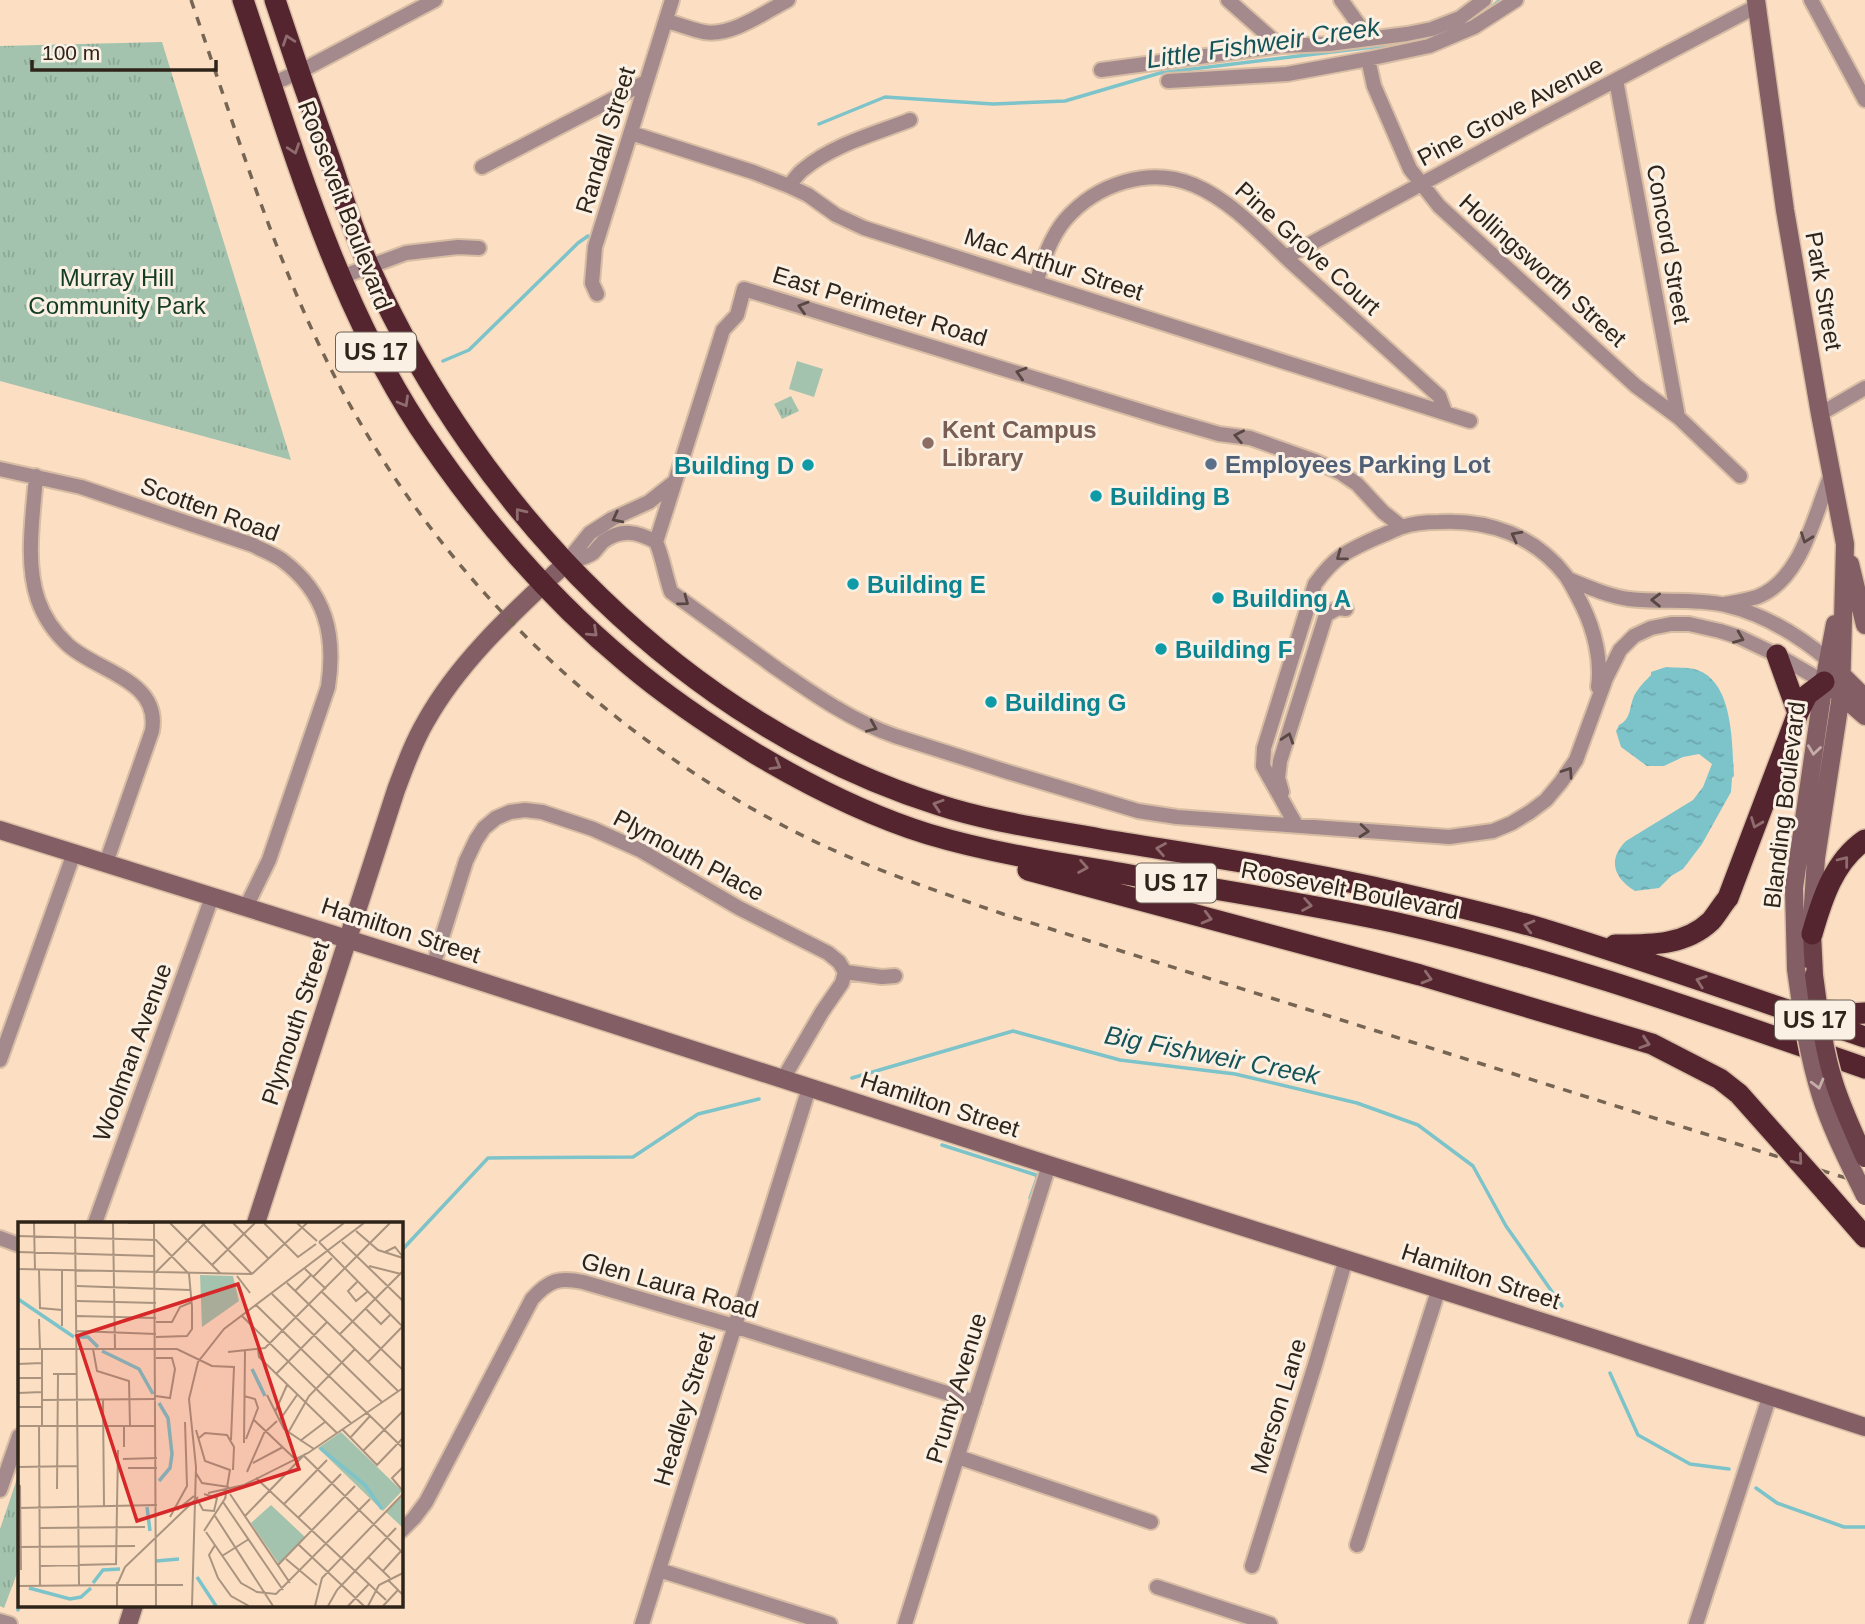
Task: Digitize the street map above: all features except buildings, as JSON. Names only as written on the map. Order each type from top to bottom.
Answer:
[{"type":"highway","name":"Roosevelt Boulevard","points":[[243,0],[341,277],[378,356],[418,424],[501,537],[543,584],[626,663],[700,718],[776,765],[847,802],[931,835],[1033,859],[1328,909],[1474,942],[1642,991],[1865,1068]]},
{"type":"highway","name":"Roosevelt Boulevard","points":[[275,0],[368,266],[411,352],[464,438],[495,481],[565,564],[670,659],[738,708],[836,764],[941,806],[1015,824],[1312,875],[1481,912],[1590,944],[1865,1037]]},
{"type":"highway","points":[[1777,655],[1798,713]]},
{"type":"highway","points":[[1590,944],[1643,945],[1668,942],[1690,935],[1711,920],[1728,898],[1807,695],[1836,684]]},
{"type":"highway","points":[[931,835],[1050,876],[1420,975],[1652,1045],[1694,1064],[1739,1094],[1865,1237]]},
{"type":"highway","points":[[1812,934],[1822,900],[1840,863],[1865,840]]},
{"type":"highway","points":[[1765,1003],[1849,1014],[1865,1013]]},
{"type":"main road","name":"Blanding Boulevard","points":[[1812,934],[1821,1028],[1834,1081],[1865,1158]]},
{"type":"street","points":[[272,84],[436,0]]},
{"type":"street","name":"Randall Street","points":[[597,294],[592,283],[596,247],[671,0]]},
{"type":"street","points":[[666,21],[704,32],[718,33],[730,30],[788,0]]},
{"type":"street","points":[[1228,0],[1280,46]]},
{"type":"street","points":[[1341,0],[1365,38]]},
{"type":"street","points":[[1101,70],[1280,46],[1329,44],[1407,34],[1432,29],[1460,18],[1484,0]]},
{"type":"street","points":[[1168,81],[1287,74],[1429,46],[1474,27],[1516,0]]},
{"type":"street","points":[[1811,0],[1865,100]]},
{"type":"street","name":"Pine Grove Avenue","points":[[1286,257],[1757,3]]},
{"type":"street","name":"Park Street","points":[[1757,3],[1785,209],[1845,544],[1836,684]]},
{"type":"street","name":"Hollingsworth Street","points":[[1368,60],[1374,86],[1410,169],[1439,206],[1636,386],[1678,417],[1740,476]]},
{"type":"street","name":"Concord Street","points":[[1616,80],[1678,417]]},
{"type":"street","points":[[482,167],[646,82]]},
{"type":"street","points":[[789,186],[803,169],[822,157],[910,120]]},
{"type":"street","name":"Mac Arthur Street","points":[[631,133],[789,186],[808,195],[836,215],[864,228],[1470,421]]},
{"type":"street","name":"Pine Grove Court","points":[[1036,282],[1052,239],[1064,221],[1101,190],[1146,177],[1168,178],[1191,184],[1212,193],[1286,257],[1439,396],[1445,412]]},
{"type":"street","points":[[341,277],[406,253],[458,247],[479,248]]},
{"type":"street","name":"East Perimeter Road","points":[[656,542],[723,330],[737,315],[744,289],[1160,417],[1219,434],[1250,438],[1315,461],[1349,478],[1402,527]]},
{"type":"street","points":[[1820,414],[1865,388]]},
{"type":"street","name":"Scotten Road","points":[[0,469],[81,487],[253,545],[275,556],[296,573],[317,601],[327,624],[331,643],[328,687],[269,860],[246,907]]},
{"type":"street","points":[[1724,605],[1759,596],[1790,571],[1802,549],[1831,475]]},
{"type":"street","points":[[36,476],[31,560],[38,601],[56,632],[70,646],[140,690],[149,701],[154,717],[152,731],[106,863]]},
{"type":"street","points":[[565,564],[590,533],[612,519],[649,502],[674,482]]},
{"type":"street","points":[[1296,825],[1263,766],[1264,748],[1315,584],[1329,565],[1345,551],[1402,527],[1458,521],[1491,526],[1505,530],[1530,544],[1556,565],[1568,579],[1588,616],[1599,663],[1594,710]]},
{"type":"street","points":[[565,564],[591,554],[605,540],[619,533],[643,535],[656,542],[671,592],[844,714],[873,728],[1119,807],[1177,817],[1430,837],[1465,836],[1493,831],[1530,813],[1546,800],[1561,782],[1576,760],[1606,678],[1620,650],[1634,636],[1651,628],[1671,624],[1689,624],[1739,637],[1865,698]]},
{"type":"street","points":[[1845,544],[1865,625]]},
{"type":"street","name":"Plymouth Street","points":[[256,1222],[412,746],[457,676],[487,641],[565,564]]},
{"type":"street","points":[[1568,579],[1628,599],[1691,600],[1747,611],[1786,629],[1828,660]]},
{"type":"street","name":"Park Street","points":[[1828,660],[1843,590]]},
{"type":"street","points":[[1285,804],[1278,778],[1280,761],[1326,615],[1338,608],[1346,609]]},
{"type":"street","name":"Blanding Boulevard","points":[[1812,934],[1816,858],[1836,684],[1828,660]]},
{"type":"street","points":[[1836,684],[1865,716]]},
{"type":"street","name":"Blanding Boulevard","points":[[1836,684],[1794,888],[1796,969],[1804,1030],[1822,1097],[1840,1145],[1865,1196]]},
{"type":"street","name":"Plymouth Place","points":[[433,966],[476,839],[496,818],[525,810],[542,812],[593,829],[640,850],[739,908],[828,953],[839,962],[845,972]]},
{"type":"street","name":"Hamilton Street","points":[[0,830],[1439,1288],[1865,1427]]},
{"type":"street","points":[[0,1060],[74,853]]},
{"type":"street","name":"Woolman Avenue","points":[[95,1222],[212,897]]},
{"type":"street","points":[[783,1079],[842,983],[845,972],[895,976]]},
{"type":"street","name":"Headley Street","points":[[642,1624],[809,1088]]},
{"type":"street","name":"Prunty Avenue","points":[[905,1624],[1049,1165]]},
{"type":"street","points":[[0,1238],[18,1245]]},
{"type":"street","name":"Merson Lane","points":[[1252,1566],[1346,1259]]},
{"type":"street","name":"Glen Laura Road","points":[[402,1530],[426,1502],[532,1299],[549,1284],[566,1279],[734,1326],[975,1402]]},
{"type":"street","points":[[1357,1545],[1439,1288]]},
{"type":"street","points":[[1696,1624],[1770,1395]]},
{"type":"street","points":[[0,1490],[18,1439]]},
{"type":"street","points":[[958,1457],[1151,1521]]},
{"type":"street","points":[[659,1570],[830,1624]]},
{"type":"street","points":[[1157,1587],[1270,1624]]},
{"type":"street","points":[[128,1624],[134,1606]]},
{"type":"street","points":[[0,1621],[10,1624]]},
{"type":"green space","name":"Murray Hill Community Park","points":[[162,42],[291,460],[0,381],[0,46]]},
{"type":"green space","points":[[797,361],[823,369],[814,397],[789,389]]},
{"type":"green space","points":[[791,396],[799,411],[782,419],[774,404]]},
{"type":"green space","points":[[18,1476],[18,1571],[4,1608],[0,1606],[0,1529]]},
{"type":"water","points":[[1666,667],[1694,669],[1707,675],[1717,685],[1728,714],[1734,776],[1731,792],[1702,844],[1683,869],[1659,888],[1635,891],[1618,874],[1615,862],[1620,848],[1626,841],[1693,800],[1703,787],[1712,764],[1699,754],[1683,757],[1664,766],[1647,766],[1621,747],[1616,731],[1628,715],[1635,694],[1651,672]]},
{"type":"waterway","name":"Little Fishweir Creek","points":[[1470,18],[1500,0]]},
{"type":"waterway","name":"Little Fishweir Creek","points":[[819,124],[885,97],[993,104],[1065,101],[1160,73],[1398,44],[1444,31]]},
{"type":"waterway","points":[[443,361],[469,350],[588,236]]},
{"type":"waterway","name":"Big Fishweir Creek","points":[[852,1078],[1013,1031],[1120,1060],[1235,1074],[1357,1103],[1418,1125],[1473,1166],[1506,1226],[1562,1306]]},
{"type":"waterway","points":[[402,1250],[488,1158],[633,1157],[698,1114],[759,1099]]},
{"type":"waterway","points":[[942,1145],[1036,1175],[1030,1198]]},
{"type":"waterway","name":"Big Fishweir Creek","points":[[1610,1373],[1638,1435],[1690,1464],[1729,1469]]},
{"type":"waterway","name":"Big Fishweir Creek","points":[[1756,1488],[1777,1503],[1844,1527],[1865,1527]]},
{"type":"waterway","points":[[18,1610],[19,1606]]},
{"type":"railway","points":[[191,0],[285,266],[322,351],[361,425],[407,496],[458,562],[514,625],[575,683],[640,735],[709,783],[782,825],[863,863],[919,884],[1003,914],[1865,1184]]},
{"type":"place","name":"Kent Campus Library","points":[[928,443]]},
{"type":"place","name":"Employees Parking Lot","points":[[1211,464]]},
{"type":"place","name":"Building D","points":[[808,465]]},
{"type":"place","name":"Building B","points":[[1096,496]]},
{"type":"place","name":"Building E","points":[[853,584]]},
{"type":"place","name":"Building A","points":[[1218,598]]},
{"type":"place","name":"Building F","points":[[1161,649]]},
{"type":"place","name":"Building G","points":[[991,702]]}]
